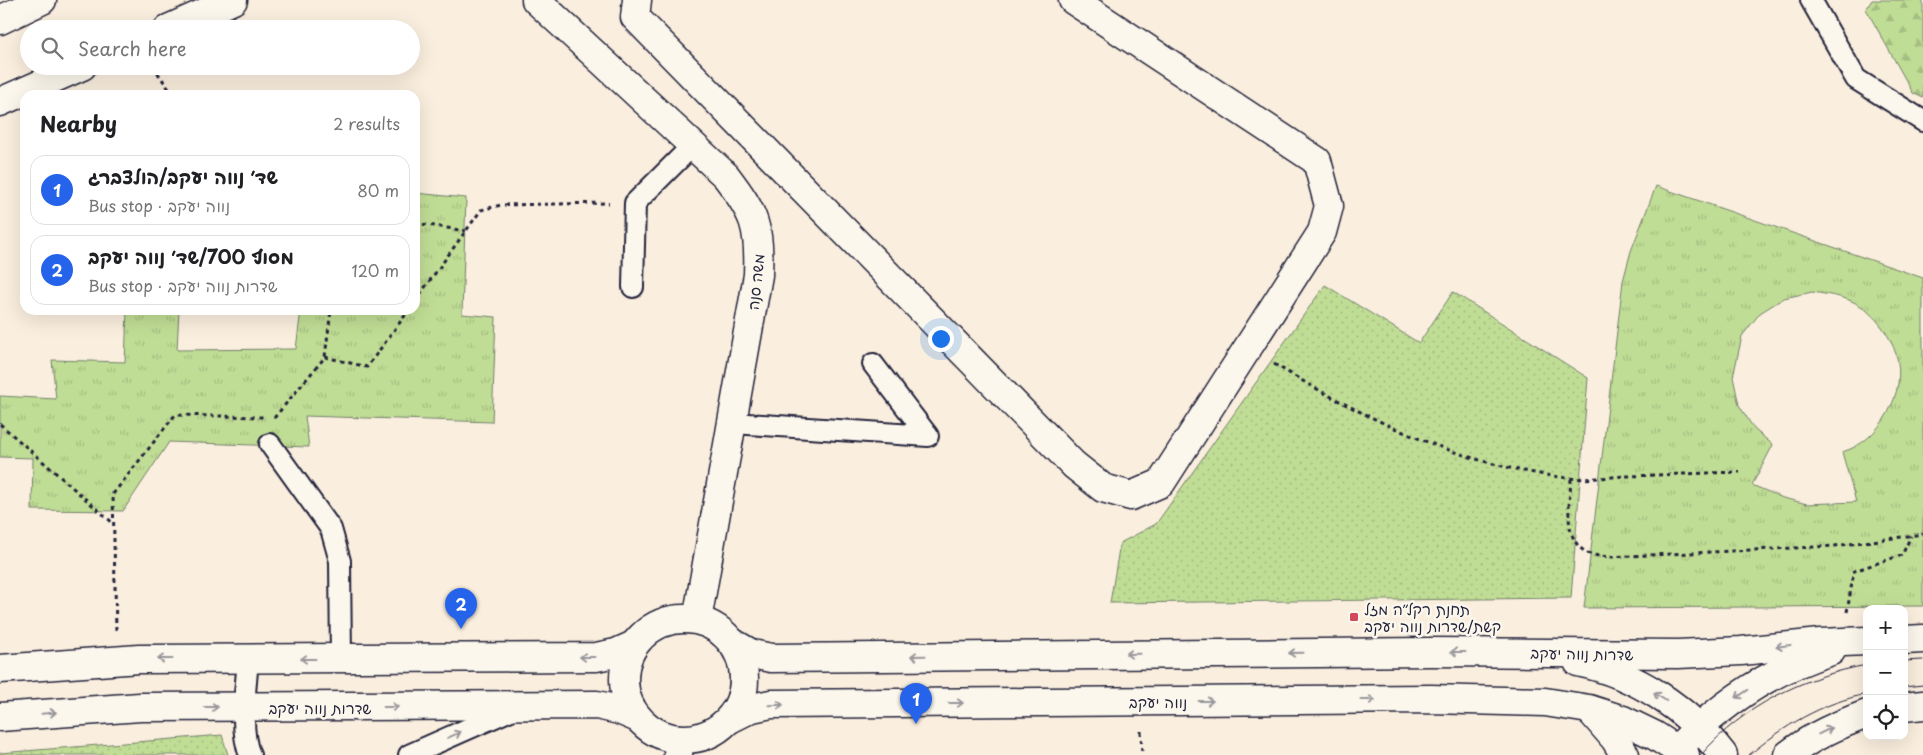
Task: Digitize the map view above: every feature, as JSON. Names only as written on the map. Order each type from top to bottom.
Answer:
[{"type":"street","points":[[0,20],[42,0]]},
{"type":"street","points":[[188,20],[233,0]]},
{"type":"street","name":"משה סנה","points":[[536,0],[726,176],[750,210],[757,230],[759,252],[758,275],[697,620]]},
{"type":"street","points":[[637,0],[636,17],[1074,465],[1103,488],[1131,496],[1161,483],[1322,232],[1329,206],[1317,161],[1073,0]]},
{"type":"street","points":[[27,90],[62,75]]},
{"type":"street","points":[[0,102],[20,93]]},
{"type":"street","points":[[733,643],[743,665],[745,682],[742,698],[730,719],[710,733],[678,747],[656,733],[638,718],[629,705],[623,683],[627,659],[634,645],[651,628],[665,622],[681,619],[697,620],[717,628],[733,643],[752,654],[771,658],[1507,652]]},
{"type":"street","points":[[1908,640],[1923,639]]},
{"type":"street","points":[[1589,709],[1642,729],[1677,753],[1698,727],[1734,699],[1778,673],[1822,653],[1859,641]]},
{"type":"street","name":"שדרות נווה יעקב","points":[[1507,652],[1699,654],[1859,641]]},
{"type":"street","points":[[0,669],[117,660],[596,657],[616,653],[634,645]]},
{"type":"street","name":"שדרות נווה יעקב","points":[[1507,652],[1568,660],[1615,673],[1632,681],[1662,698],[1698,727],[1722,755]]},
{"type":"street","name":"נווה יעקב","points":[[730,719],[752,708],[771,704],[1431,699],[1545,702],[1589,709]]},
{"type":"street","name":"שדרות נווה יעקב","points":[[0,717],[140,707],[597,705],[618,710],[638,718]]},
{"type":"street","points":[[1908,707],[1923,705]]},
{"type":"street","points":[[1589,709],[1615,739],[1625,755]]},
{"type":"street","points":[[1788,755],[1817,735],[1863,715]]},
{"type":"lane","points":[[1811,0],[1856,79],[1923,121]]},
{"type":"lane","points":[[633,286],[635,202],[693,145]]},
{"type":"lane","points":[[733,423],[928,436],[873,364]]},
{"type":"lane","points":[[270,444],[331,529],[340,562],[341,659]]},
{"type":"lane","points":[[248,660],[244,708],[247,747],[250,755]]},
{"type":"lane","points":[[409,755],[520,706]]},
{"type":"path","points":[[159,75],[170,90]]},
{"type":"path","points":[[420,294],[481,210],[501,205],[635,202]]},
{"type":"path","points":[[420,224],[466,231]]},
{"type":"path","points":[[117,660],[113,494],[175,415],[274,418],[325,357],[329,315]]},
{"type":"path","points":[[325,357],[367,367],[405,315]]},
{"type":"path","points":[[1248,348],[1316,389],[1401,430],[1470,458],[1525,472],[1571,478],[1740,472]]},
{"type":"path","points":[[0,424],[114,524]]},
{"type":"path","points":[[1571,478],[1568,525],[1577,544],[1589,553],[1609,557],[1835,546],[1923,534]]},
{"type":"path","points":[[1859,641],[1854,571],[1902,555],[1911,536]]},
{"type":"green space","points":[[1872,0],[1923,0],[1923,98],[1913,93],[1866,9]]},
{"type":"green space","points":[[1656,186],[1923,278],[1923,606],[1584,608],[1623,281],[1631,251]],"holes":[[[1812,292],[1854,302],[1880,324],[1891,341],[1896,354],[1899,368],[1898,384],[1888,413],[1879,426],[1868,438],[1842,452],[1856,502],[1807,504],[1783,498],[1752,485],[1773,445],[1754,429],[1739,405],[1733,377],[1742,336],[1760,313],[1784,298]]]},
{"type":"green space","points":[[420,193],[466,198],[462,314],[496,317],[492,422],[305,416],[309,447],[169,442],[123,511],[32,510],[33,458],[0,457],[0,396],[56,399],[52,360],[125,362],[127,315],[179,315],[177,350],[296,349],[300,315],[420,315]]},
{"type":"green space","points":[[1325,285],[1419,343],[1453,292],[1588,378],[1571,598],[1110,603],[1120,543],[1156,524]]},
{"type":"green space","points":[[222,735],[228,755],[0,755],[0,753]]},
{"type":"tram line","points":[[1908,661],[1923,660]]},
{"type":"tram line","points":[[1701,755],[1736,722],[1776,696],[1820,677],[1863,666]]},
{"type":"tram line","points":[[1908,687],[1923,685]]},
{"type":"tram line","points":[[1749,755],[1776,734],[1804,717],[1834,703],[1863,695]]},
{"type":"place","name":"תחנת רקל״ה מזל קשת/שדרות נווה יעקב","points":[[1354,617]]},
{"type":"place","name":"מסוף 700/שד׳ נווה יעקב","points":[[461,629]]},
{"type":"place","name":"שד׳ נווה יעקב/הולצברג","points":[[916,724]]}]
